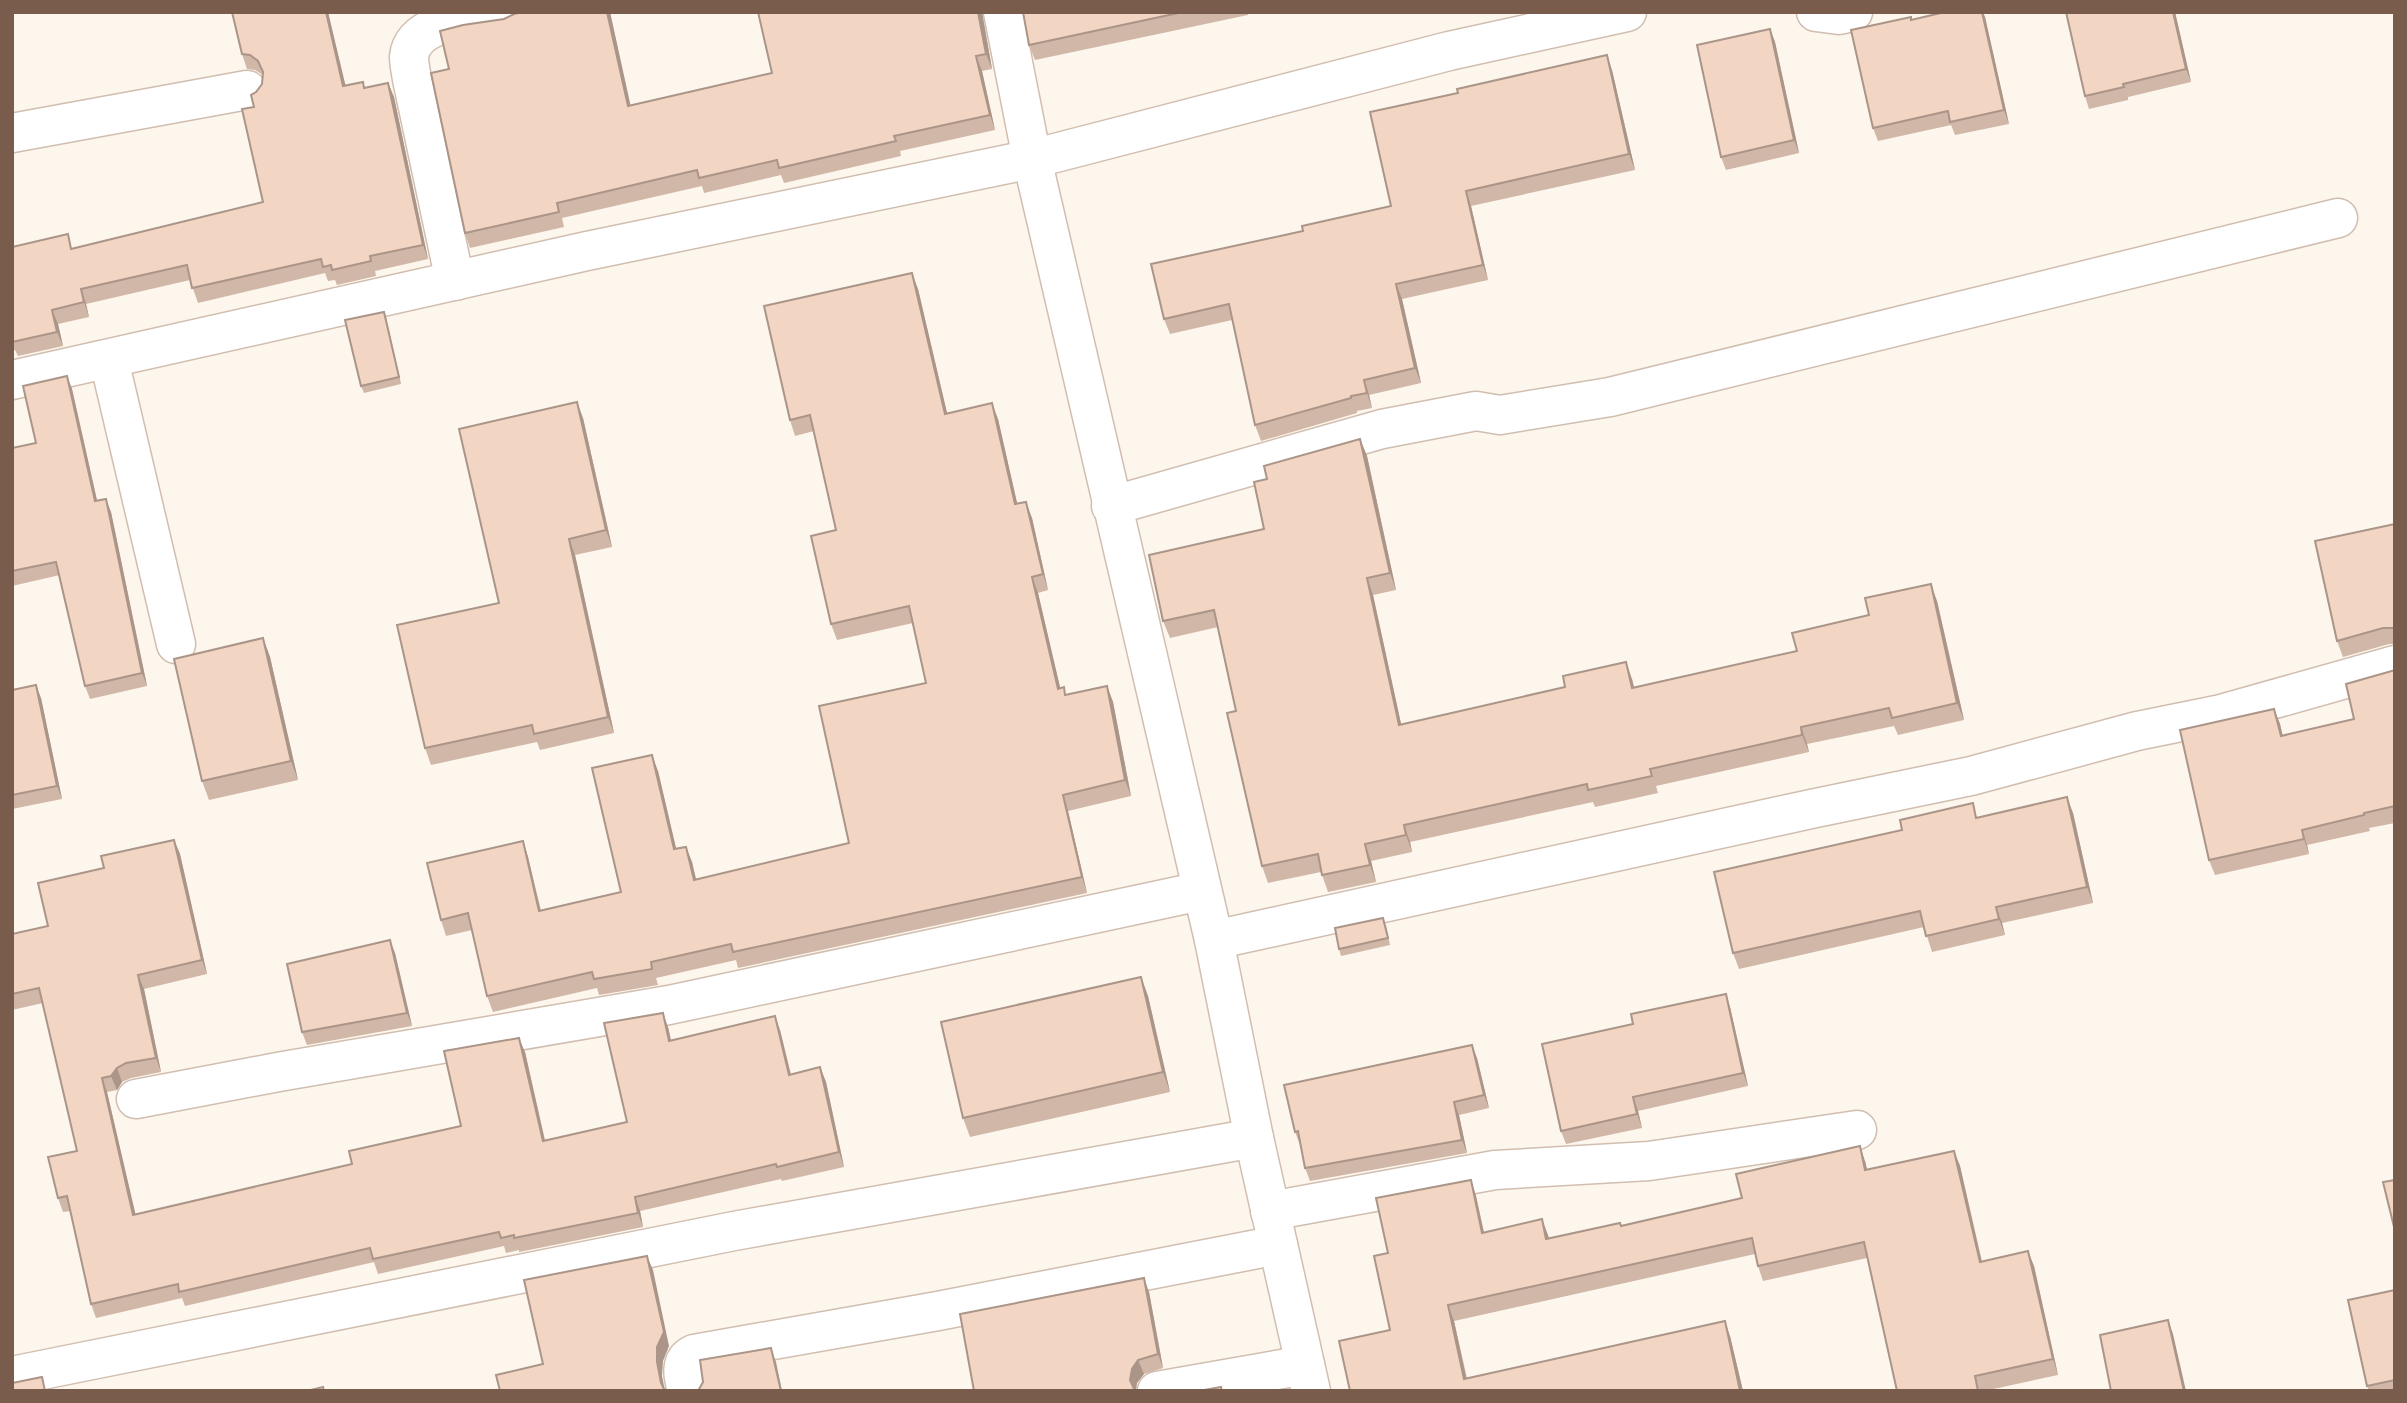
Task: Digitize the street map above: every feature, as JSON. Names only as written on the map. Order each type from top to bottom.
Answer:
[{"type":"street","points":[[455,281],[409,56],[416,39],[432,27],[506,12]]},
{"type":"street","points":[[1003,12],[1032,159],[1214,940],[1254,1138],[1308,1378],[1157,1391]]},
{"type":"street","points":[[12,380],[587,251],[1032,159],[1449,51],[1627,12]]},
{"type":"street","points":[[1816,12],[1839,15],[1853,12]]},
{"type":"street","points":[[12,133],[247,90]]},
{"type":"street","points":[[1111,506],[1382,429],[1476,411],[1500,415],[1610,397],[2338,218]]},
{"type":"street","points":[[109,360],[176,644]]},
{"type":"street","points":[[1214,940],[1971,776],[2137,731],[2221,714],[2395,665]]},
{"type":"street","points":[[136,1099],[669,1005],[1201,891]]},
{"type":"street","points":[[687,1391],[683,1376],[684,1363],[694,1353],[939,1311],[1495,1170],[1649,1161],[1857,1130]]},
{"type":"street","points":[[12,1376],[734,1231],[1254,1138]]},
{"type":"building","points":[[232,12],[326,12],[343,86],[363,82],[364,88],[388,83],[423,245],[370,256],[371,261],[332,270],[331,265],[323,267],[321,259],[192,288],[187,265],[81,289],[84,302],[52,310],[57,332],[12,342],[12,247],[68,234],[71,249],[263,202],[242,109],[254,107],[251,95],[262,84],[263,72],[258,61],[250,55],[242,54]]},
{"type":"building","points":[[522,12],[607,12],[628,106],[772,73],[758,12],[978,12],[986,54],[976,56],[990,115],[894,136],[896,141],[779,168],[777,160],[699,178],[697,170],[557,203],[559,212],[465,233],[431,73],[449,69],[440,31],[504,19]]},
{"type":"building","points":[[1023,12],[1183,12],[1029,45]]},
{"type":"building","points":[[1945,12],[1982,12],[2004,110],[1950,122],[1948,111],[1873,128],[1851,30]]},
{"type":"building","points":[[2066,12],[2173,12],[2186,69],[2085,96]]},
{"type":"building","points":[[1770,29],[1794,140],[1721,157],[1697,45]]},
{"type":"building","points":[[1607,55],[1629,154],[1466,191],[1483,265],[1396,284],[1415,368],[1364,380],[1367,393],[1255,425],[1229,304],[1164,319],[1151,264],[1303,231],[1302,226],[1391,206],[1370,112],[1458,93],[1457,89]]},
{"type":"building","points":[[912,273],[945,414],[992,403],[1015,504],[1026,502],[1043,574],[1032,577],[1058,689],[1064,687],[1065,695],[1107,686],[1125,780],[1063,795],[1082,877],[733,952],[731,944],[651,962],[652,969],[594,979],[592,972],[487,996],[468,913],[441,920],[427,863],[523,841],[539,911],[621,892],[592,768],[652,755],[674,849],[686,847],[694,880],[849,843],[819,706],[926,683],[909,606],[831,624],[811,536],[836,530],[810,415],[790,420],[764,306]]},
{"type":"building","points":[[384,312],[399,377],[361,386],[345,320]]},
{"type":"building","points":[[67,376],[95,501],[106,499],[142,673],[85,686],[56,562],[12,571],[12,448],[36,443],[23,386]]},
{"type":"building","points":[[577,402],[606,530],[569,539],[608,717],[534,734],[532,725],[425,748],[397,625],[499,603],[459,429]]},
{"type":"building","points":[[1360,439],[1390,573],[1367,578],[1399,725],[1565,687],[1563,676],[1626,662],[1632,688],[1797,651],[1792,633],[1869,615],[1865,598],[1931,584],[1957,703],[1892,718],[1889,708],[1801,727],[1802,735],[1650,769],[1652,776],[1588,790],[1587,784],[1404,825],[1406,835],[1365,844],[1370,865],[1322,875],[1318,854],[1262,866],[1227,713],[1236,711],[1214,610],[1163,621],[1149,555],[1264,529],[1254,482],[1267,479],[1264,466]]},
{"type":"building","points":[[2395,524],[2395,628],[2383,628],[2337,641],[2315,541]]},
{"type":"building","points":[[263,638],[291,761],[202,781],[174,659]]},
{"type":"building","points":[[2395,670],[2395,806],[2302,830],[2304,839],[2209,860],[2180,730],[2274,709],[2281,736],[2354,719],[2346,684]]},
{"type":"building","points":[[36,685],[57,786],[12,795],[12,690]]},
{"type":"building","points":[[2067,797],[2087,887],[1996,907],[1999,919],[1926,936],[1920,911],[1733,953],[1714,872],[1902,830],[1900,820],[1973,803],[1976,818]]},
{"type":"building","points":[[174,840],[202,960],[138,975],[156,1058],[126,1063],[117,1068],[111,1076],[102,1078],[133,1215],[352,1164],[349,1151],[461,1126],[444,1051],[519,1038],[543,1141],[627,1122],[604,1023],[663,1013],[669,1041],[775,1016],[789,1075],[820,1067],[839,1152],[635,1197],[638,1213],[514,1238],[514,1235],[501,1238],[499,1232],[373,1259],[370,1248],[179,1292],[178,1284],[91,1304],[67,1196],[58,1198],[48,1157],[77,1151],[39,988],[12,994],[12,934],[48,926],[38,883],[104,868],[101,856]]},
{"type":"building","points":[[1383,918],[1388,938],[1339,949],[1335,928]]},
{"type":"building","points":[[390,940],[407,1013],[302,1032],[287,964]]},
{"type":"building","points":[[1141,977],[1163,1072],[963,1118],[941,1022]]},
{"type":"building","points":[[1726,994],[1743,1073],[1633,1097],[1637,1114],[1561,1131],[1542,1044],[1633,1024],[1631,1014]]},
{"type":"building","points":[[1472,1045],[1484,1095],[1454,1102],[1462,1140],[1305,1168],[1298,1131],[1295,1132],[1284,1085]]},
{"type":"building","points":[[1860,1146],[1865,1170],[1954,1151],[1980,1262],[2028,1251],[2053,1359],[1975,1376],[1978,1391],[1897,1391],[1864,1242],[1758,1266],[1752,1238],[1448,1305],[1464,1379],[1725,1321],[1740,1391],[1350,1391],[1339,1341],[1390,1330],[1374,1256],[1388,1253],[1376,1198],[1471,1180],[1482,1233],[1542,1219],[1546,1239],[1620,1223],[1621,1226],[1742,1198],[1736,1174]]},
{"type":"building","points":[[2395,1180],[2395,1231],[2383,1182]]},
{"type":"building","points":[[647,1256],[664,1332],[657,1347],[657,1362],[665,1391],[500,1391],[496,1375],[543,1364],[524,1280]]},
{"type":"building","points":[[1144,1278],[1158,1354],[1138,1360],[1132,1369],[1130,1380],[1135,1391],[974,1391],[960,1314]]},
{"type":"building","points":[[2395,1290],[2395,1380],[2367,1386],[2348,1300]]},
{"type":"building","points":[[2168,1320],[2184,1391],[2111,1391],[2100,1335]]},
{"type":"building","points":[[771,1348],[781,1391],[698,1391],[703,1382],[700,1360]]},
{"type":"building","points":[[42,1377],[45,1391],[12,1391],[12,1383]]},
{"type":"building","points":[[323,1387],[324,1391],[307,1391]]},
{"type":"building","points":[[1221,1387],[1222,1391],[1199,1391]]}]
